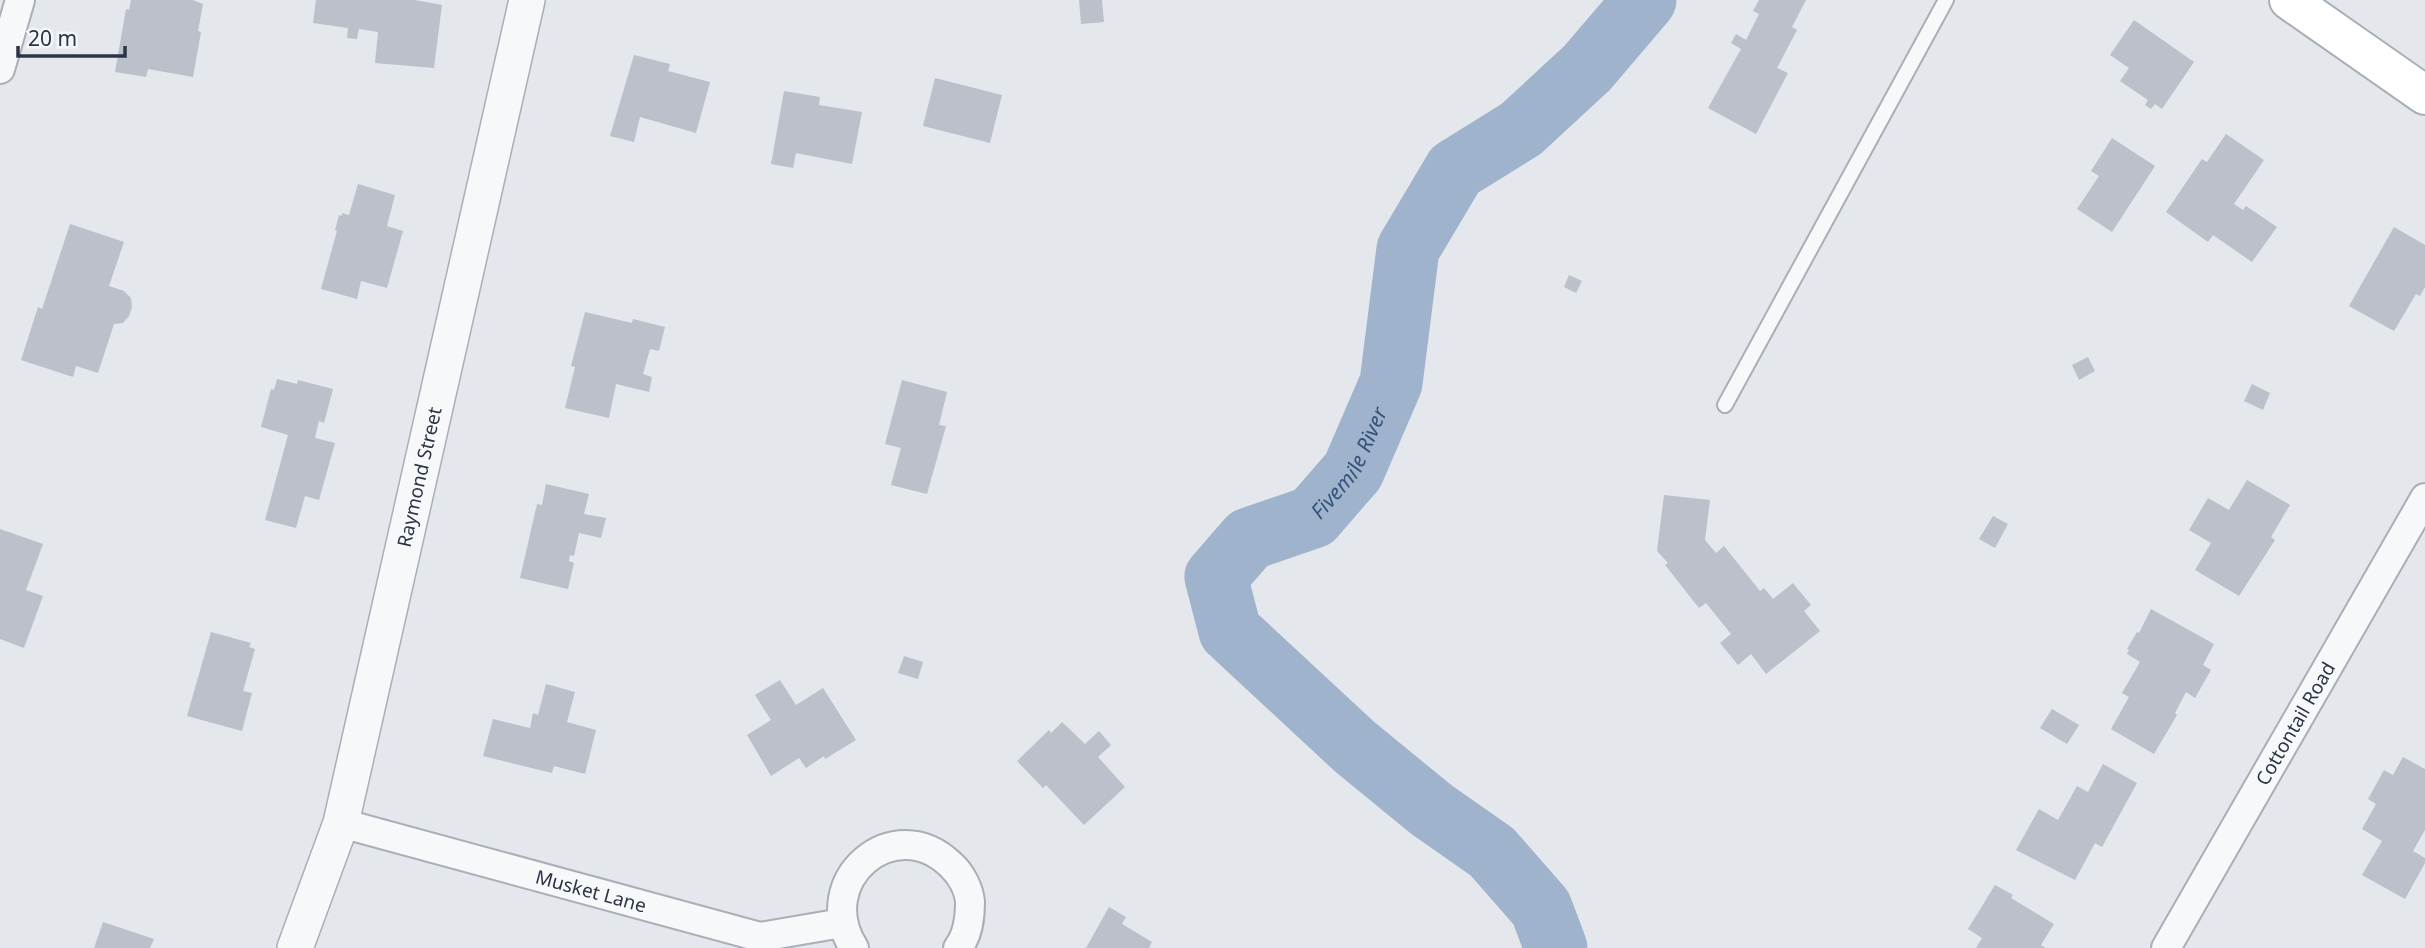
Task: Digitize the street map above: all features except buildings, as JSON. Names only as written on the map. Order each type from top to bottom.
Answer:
[{"type":"main road","points":[[2289,0],[2425,94]]},
{"type":"street","points":[[0,69],[20,0]]},
{"type":"street","name":"Raymond Street","points":[[295,948],[341,823],[527,0]]},
{"type":"street","name":"Cottontail Road","points":[[2166,948],[2425,498]]},
{"type":"street","name":"Musket Lane","points":[[341,823],[760,937],[848,935],[842,898],[851,874],[869,856],[892,846],[918,845],[941,855],[959,872],[970,896],[970,921],[958,948]]},
{"type":"lane","points":[[1725,405],[1946,0]]},
{"type":"waterway","name":"Fivemile River","points":[[1556,948],[1541,908],[1492,852],[1432,810],[1355,747],[1230,631],[1216,577],[1249,539],[1313,517],[1353,471],[1391,383],[1408,249],[1455,170],[1521,129],[1587,68],[1645,0]]}]
